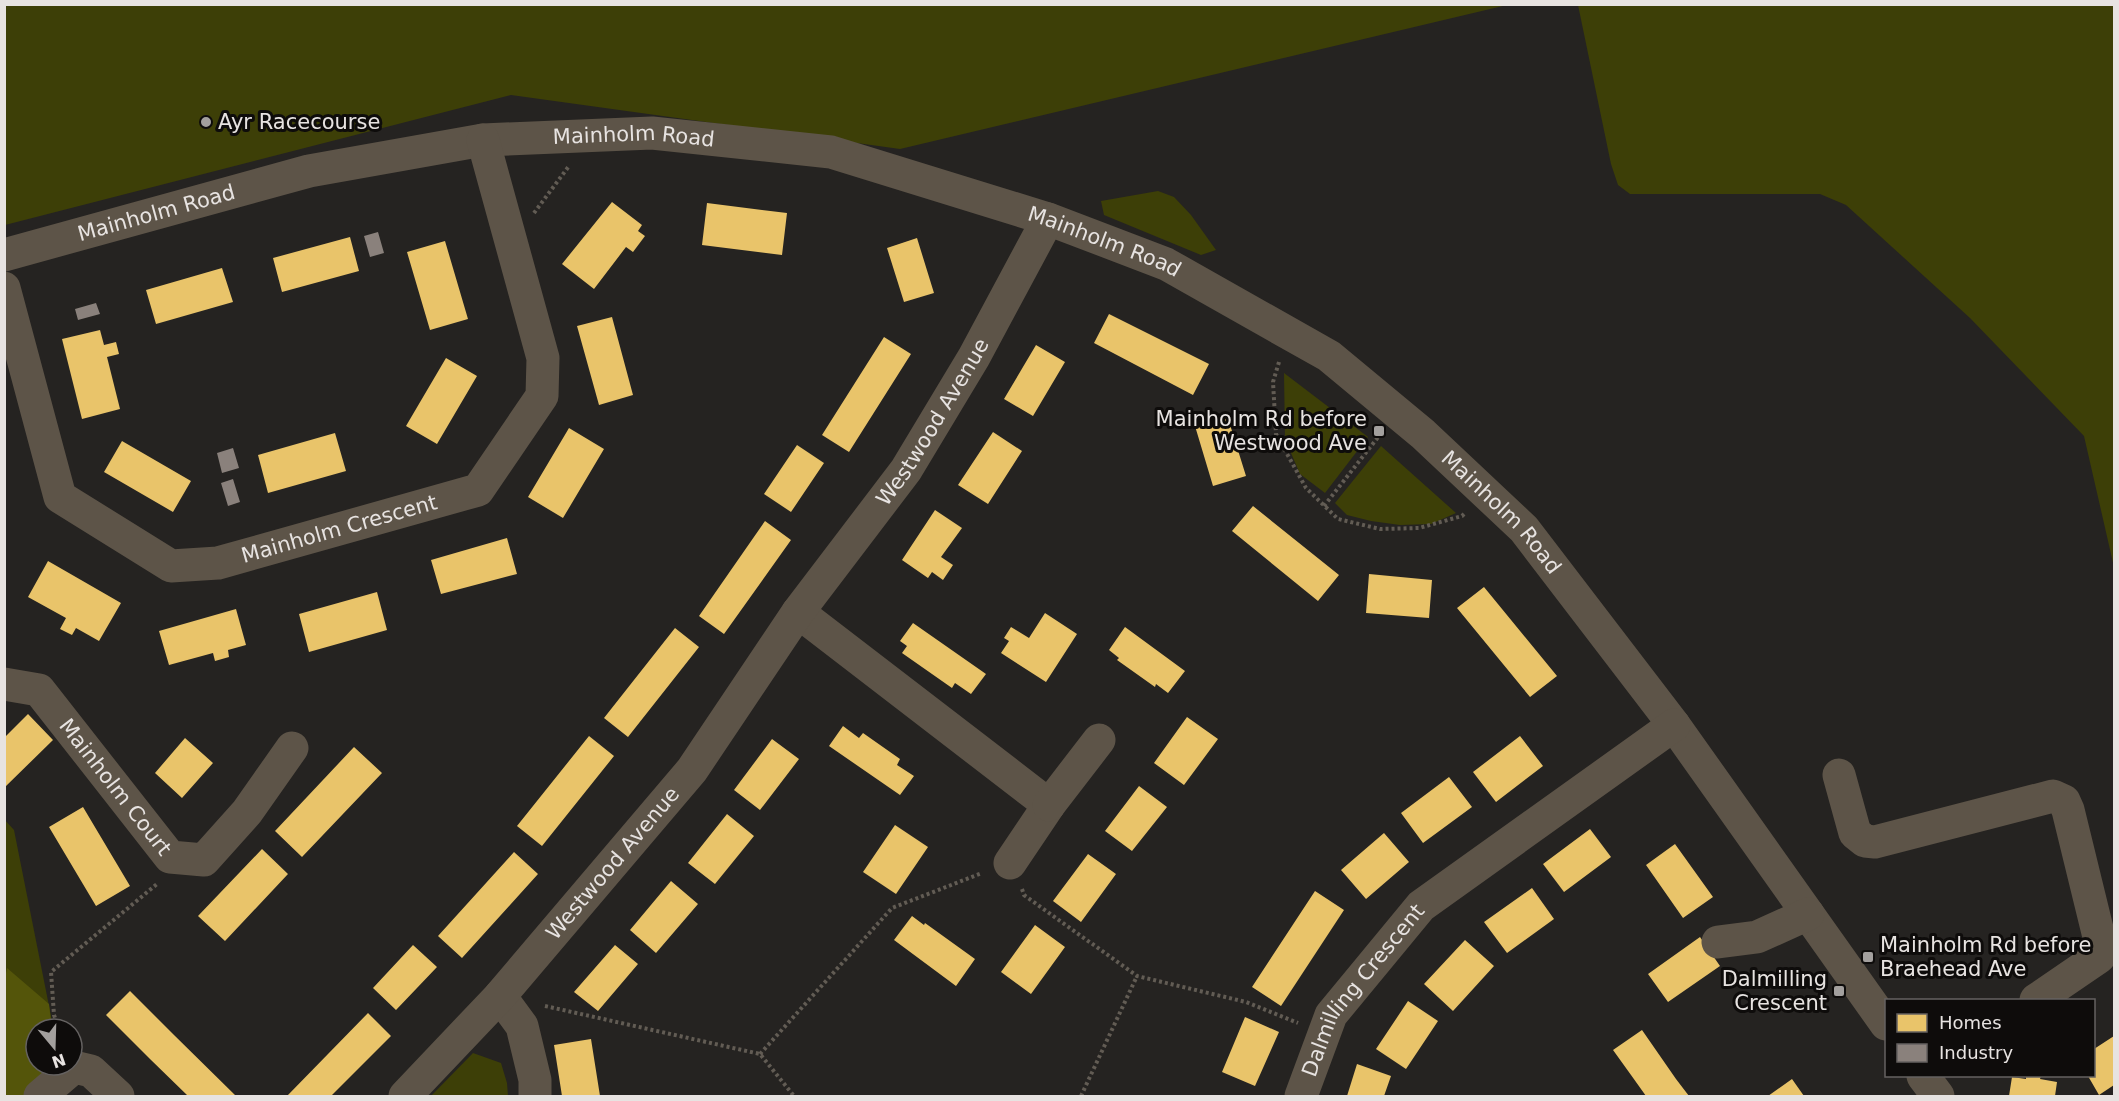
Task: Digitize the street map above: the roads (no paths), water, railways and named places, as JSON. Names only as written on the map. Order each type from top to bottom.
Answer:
[{"type":"street","name":"Mainholm Road","points":[[4,255],[309,171],[483,140],[652,133],[831,152],[1048,219],[1166,264],[1329,356],[1423,434],[1524,529],[1674,725],[1885,1021]]},
{"type":"street","name":"Mainholm Crescent","points":[[4,288],[60,497],[171,567],[218,563],[478,490],[542,396],[543,358],[483,140]]},
{"type":"street","name":"Westwood Avenue","points":[[405,1096],[500,996],[692,770],[798,612],[906,470],[974,357],[1048,219]]},
{"type":"street","points":[[798,612],[1048,806]]},
{"type":"street","name":"Mainholm Court","points":[[4,684],[39,690],[170,857],[204,860],[247,812],[291,748]]},
{"type":"street","name":"Dalmilling Crescent","points":[[1301,1096],[1331,1015],[1421,906],[1674,725]]},
{"type":"street","points":[[1010,863],[1048,806],[1099,740]]},
{"type":"street","points":[[1839,775],[1855,833],[1865,842],[1875,842],[2053,796],[2064,801],[2101,945],[2099,957],[2037,999]]},
{"type":"street","points":[[1718,942],[1756,937],[1808,914]]},
{"type":"street","points":[[500,996],[522,1026],[535,1080],[535,1096]]},
{"type":"street","points":[[40,1096],[74,1067],[91,1071],[118,1096]]},
{"type":"street","points":[[1925,1077],[1938,1096]]},
{"type":"place","name":"Ayr Racecourse","points":[[206,122]]},
{"type":"place","name":"Mainholm Rd before Westwood Ave","points":[[1379,431]]},
{"type":"place","name":"Mainholm Rd before Braehead Ave","points":[[1868,957]]},
{"type":"place","name":"Dalmilling Crescent","points":[[1839,991]]}]
